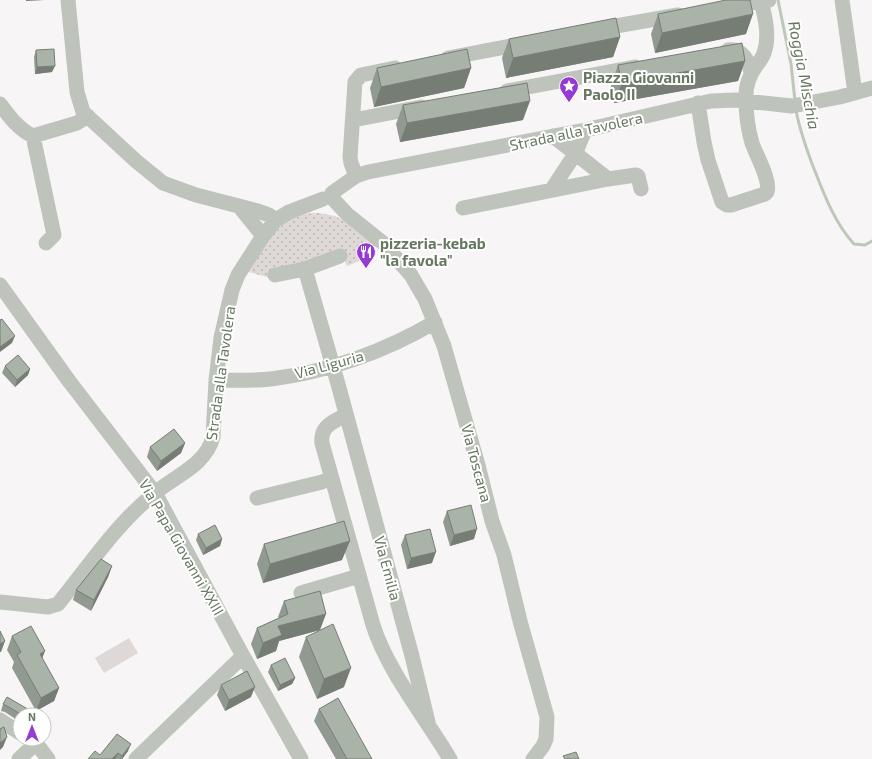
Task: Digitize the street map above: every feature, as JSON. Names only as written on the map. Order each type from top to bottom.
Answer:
[{"type":"street","points":[[68,0],[77,92],[83,112],[136,161],[163,183],[201,197],[269,215],[276,220]]},
{"type":"street","points":[[698,103],[708,160],[722,202],[727,205],[731,205],[765,194],[768,189],[768,185],[752,142],[746,100],[747,82],[751,73],[764,54],[766,44],[767,34],[765,0],[716,8]]},
{"type":"street","points":[[842,0],[855,93]]},
{"type":"street","points":[[588,31],[693,12]]},
{"type":"street","points":[[435,60],[542,40]]},
{"type":"street","points":[[715,52],[731,50],[743,54],[747,60],[751,73]]},
{"type":"street","points":[[491,94],[652,64]]},
{"type":"street","points":[[356,176],[350,164],[355,82],[361,75],[406,66]]},
{"type":"street","name":"Strada alla Tavolera","points":[[0,602],[48,607],[58,604],[98,551],[127,519],[155,493],[200,461],[211,446],[221,338],[232,290],[238,275],[262,236],[276,220],[290,212],[330,197],[356,176],[374,171],[585,130],[698,103],[726,100],[746,100],[798,105],[872,88]]},
{"type":"street","points":[[0,104],[20,128],[32,136],[54,235],[46,243]]},
{"type":"street","points":[[353,120],[436,104]]},
{"type":"street","points":[[32,136],[77,123],[88,116]]},
{"type":"street","points":[[552,189],[575,154],[585,130]]},
{"type":"street","points":[[553,136],[608,178]]},
{"type":"street","points":[[463,208],[608,178],[636,175],[638,176],[641,189]]},
{"type":"street","name":"Via Toscana","points":[[330,197],[383,243],[411,275],[425,299],[435,322],[456,385],[492,521],[504,555],[520,620],[547,717],[546,739],[543,746],[533,759]]},
{"type":"street","points":[[239,206],[262,236]]},
{"type":"street","points":[[275,275],[305,269],[340,256]]},
{"type":"street","name":"Via Emilia","points":[[305,269],[412,656],[428,722]]},
{"type":"street","name":"Via Papa Giovanni XXIII","points":[[0,285],[4,300],[69,381],[155,493],[243,656],[301,759]]},
{"type":"street","name":"Via Liguria","points":[[216,380],[272,378],[333,367],[379,350],[435,322]]},
{"type":"street","name":"Via Emilia","points":[[346,415],[322,431],[321,436],[331,478],[377,638],[400,680],[450,759]]},
{"type":"street","points":[[257,498],[322,482],[331,478]]},
{"type":"street","points":[[301,593],[359,576]]},
{"type":"street","points":[[136,759],[243,656]]},
{"type":"street","points":[[0,720],[12,728]]},
{"type":"street","points":[[19,759],[28,747]]},
{"type":"street","points":[[38,747],[48,759]]},
{"type":"shaded area","points":[[319,213],[335,216],[350,224],[376,245],[370,251],[373,255],[347,266],[342,254],[274,279],[249,272],[271,237],[285,223],[303,214]]},
{"type":"shaded area","points":[[129,638],[138,653],[104,673],[95,658]]},
{"type":"building","points":[[726,0],[750,0],[753,14],[662,33],[658,14]]},
{"type":"building","points":[[616,18],[620,37],[513,58],[509,39]]},
{"type":"building","points":[[742,43],[745,61],[622,83],[618,65]]},
{"type":"building","points":[[54,49],[55,66],[37,67],[36,50]]},
{"type":"building","points":[[467,49],[471,68],[381,87],[377,68]]},
{"type":"building","points":[[527,83],[530,101],[407,123],[403,105]]},
{"type":"building","points":[[2,319],[15,336],[0,347],[0,320]]},
{"type":"building","points":[[18,355],[30,369],[17,380],[5,366]]},
{"type":"building","points":[[174,429],[185,443],[161,461],[150,447]]},
{"type":"building","points":[[471,505],[477,529],[454,535],[447,511]]},
{"type":"building","points":[[344,521],[350,541],[270,564],[264,544]]},
{"type":"building","points":[[215,525],[222,539],[206,548],[198,534]]},
{"type":"building","points":[[430,529],[436,552],[411,558],[405,535]]},
{"type":"building","points":[[101,559],[112,566],[94,600],[76,590]]},
{"type":"building","points":[[320,591],[326,614],[278,626],[282,635],[263,643],[257,628],[288,614],[284,601]]},
{"type":"building","points":[[333,624],[351,668],[324,679],[306,637]]},
{"type":"building","points":[[31,626],[45,651],[40,654],[59,688],[41,698],[17,655],[21,652],[12,636]]},
{"type":"building","points":[[0,631],[5,641],[0,644]]},
{"type":"building","points":[[285,658],[295,678],[280,685],[271,665]]},
{"type":"building","points":[[247,671],[255,687],[229,700],[221,685]]},
{"type":"building","points":[[7,697],[24,707],[12,707],[12,709],[3,704]]},
{"type":"building","points":[[338,698],[372,759],[347,759],[319,709]]},
{"type":"building","points":[[4,727],[7,737],[0,743],[0,729]]},
{"type":"building","points":[[117,734],[131,744],[122,756],[118,753],[112,759],[88,759],[95,751],[100,755]]},
{"type":"building","points":[[576,752],[579,759],[565,759],[563,756]]},
{"type":"waterway","name":"Roggia Mischia","points":[[778,0],[791,64],[795,101]]},
{"type":"waterway","name":"Roggia Mischia","points":[[796,110],[800,130],[811,161],[819,183],[834,215],[854,244],[865,245],[872,241]]},
{"type":"place","name":"Piazza Giovanni Paolo II","points":[[569,103]]},
{"type":"place","name":"pizzeria-kebab \"la favola\"","points":[[366,269]]}]
